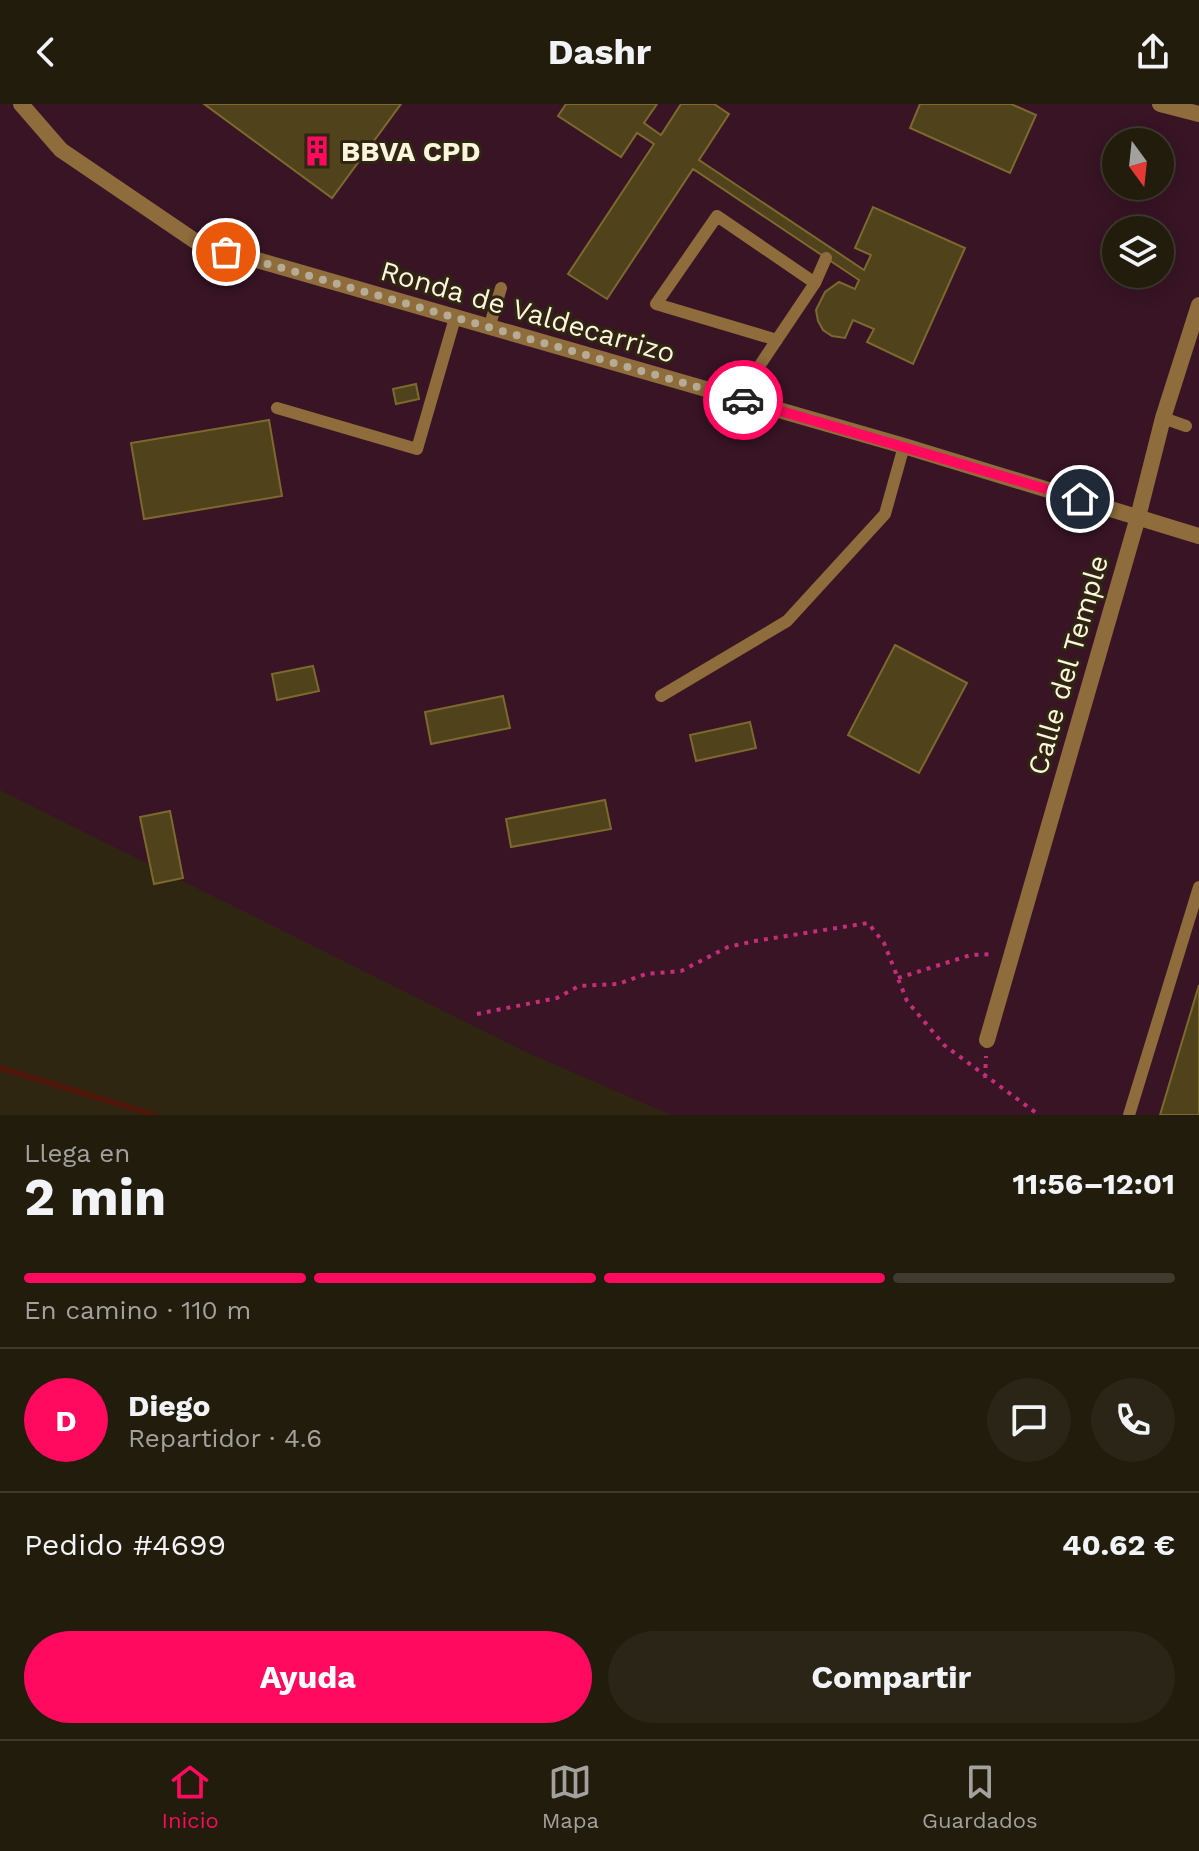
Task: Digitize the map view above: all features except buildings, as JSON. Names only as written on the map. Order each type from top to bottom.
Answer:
[{"type":"street","name":"Ronda de Valdecarrizo","points":[[21,104],[61,150],[198,243],[904,446],[1199,536]]},
{"type":"street","points":[[1160,104],[1199,114]]},
{"type":"street","name":"Calle del Temple","points":[[987,1040],[1138,517],[1163,418],[1199,305]]},
{"type":"lane","points":[[777,340],[656,304],[717,216],[815,283]]},
{"type":"lane","points":[[747,401],[758,368],[815,283],[826,258]]},
{"type":"lane","points":[[489,328],[501,288]]},
{"type":"lane","points":[[277,408],[417,449],[455,318]]},
{"type":"lane","points":[[1163,418],[1186,426]]},
{"type":"lane","points":[[661,696],[787,621],[885,514],[904,446]]},
{"type":"lane","points":[[1129,1115],[1199,887]]},
{"type":"path","points":[[477,1014],[557,998],[579,986],[618,984],[646,974],[681,971],[728,947],[868,923],[884,943],[907,1001],[944,1045],[1039,1115]]},
{"type":"path","points":[[898,978],[971,955],[1012,953]]},
{"type":"shaded area","points":[[0,104],[1199,104],[1199,1115],[671,1115],[524,1051],[0,790]]},
{"type":"waterway","points":[[0,1068],[155,1115]]},
{"type":"way so far","points":[[226,252],[743,400]]},
{"type":"place","name":"BBVA CPD","points":[[317,151]]},
{"type":"route","points":[[743,400],[1080,499]]}]
